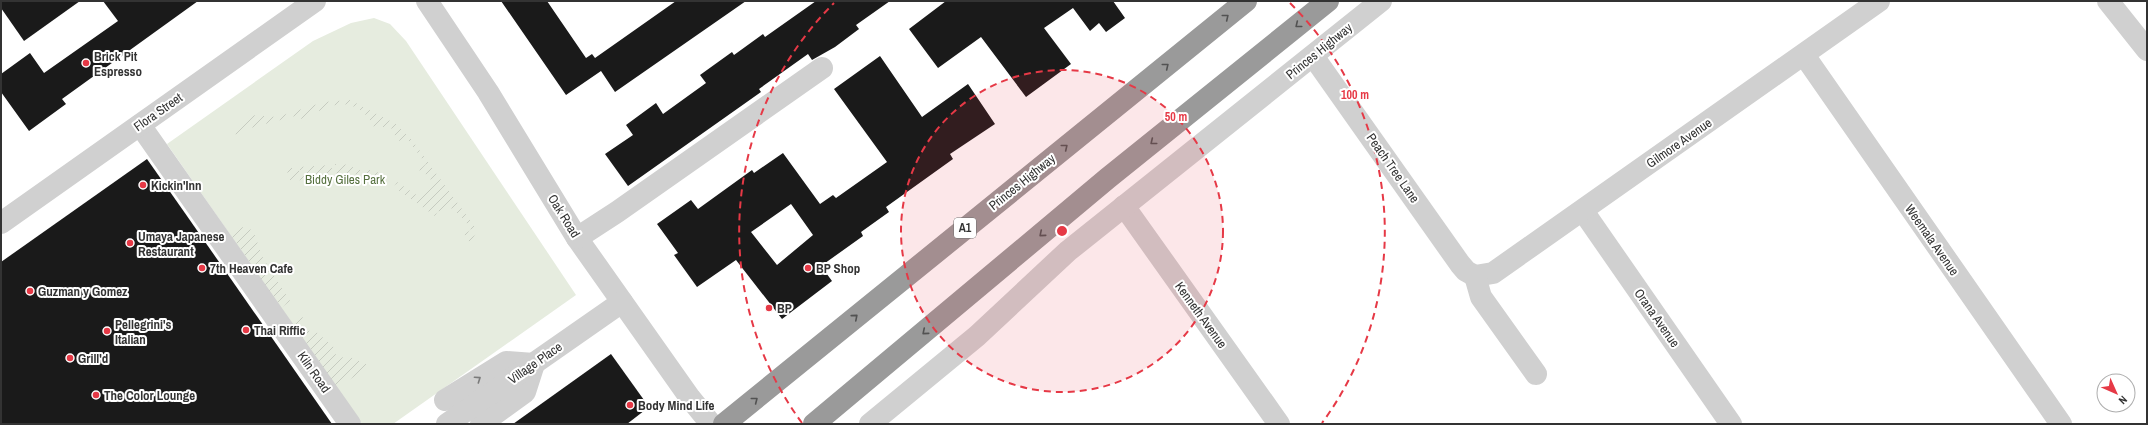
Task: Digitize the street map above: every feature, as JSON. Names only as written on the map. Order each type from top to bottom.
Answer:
[{"type":"highway","name":"Princes Highway","points":[[724,424],[1246,1]]},
{"type":"highway","points":[[814,424],[1108,178],[1328,1]]},
{"type":"street","name":"Flora Street","points":[[1,223],[315,1]]},
{"type":"street","name":"Oak Road","points":[[427,1],[488,92],[577,238],[690,398],[711,424]]},
{"type":"street","name":"Princes Highway","points":[[870,424],[977,336],[1068,250],[1381,1]]},
{"type":"street","name":"Gilmore Avenue","points":[[1475,276],[1493,273],[1879,1]]},
{"type":"street","points":[[2108,1],[2147,50]]},
{"type":"street","name":"Weemala Avenue","points":[[1804,55],[2060,424]]},
{"type":"street","name":"Peach Tree Lane","points":[[1313,56],[1460,264],[1466,271],[1475,276]]},
{"type":"street","points":[[577,238],[617,212],[822,68]]},
{"type":"street","name":"Kiln Road","points":[[140,124],[350,424]]},
{"type":"street","name":"Kenneth Avenue","points":[[1124,206],[1279,424]]},
{"type":"street","name":"Orana Avenue","points":[[1583,211],[1731,424]]},
{"type":"street","points":[[1475,276],[1481,296],[1536,374]]},
{"type":"street","name":"Village Place","points":[[448,424],[622,302]]},
{"type":"street","points":[[445,400],[506,362],[534,364],[525,392],[481,424]]},
{"type":"green space","name":"Biddy Giles Park","points":[[374,18],[390,24],[406,41],[576,295],[393,424],[362,424],[167,144],[313,41],[351,23]]},
{"type":"green space","points":[[350,100],[396,124],[412,140],[475,227],[477,231],[470,243],[464,234],[471,230],[469,226],[464,219],[448,206],[443,213],[438,211],[435,216],[394,187],[397,182],[418,196],[422,195],[431,181],[430,177],[419,170],[426,164],[408,140],[396,141],[394,131],[390,127],[374,127],[364,113],[358,108],[344,104],[336,105],[319,111],[310,112],[310,117],[300,119],[295,116],[247,129],[236,135],[233,128],[251,115],[277,117],[324,102]]},
{"type":"green space","points":[[335,164],[344,164],[363,171],[367,169],[383,174],[381,181],[347,173],[336,173],[314,176],[291,183],[286,168],[295,168],[296,171],[300,171],[299,167],[331,165],[332,169],[336,168]]},
{"type":"green space","points":[[243,227],[252,230],[254,233],[263,258],[290,301],[281,308],[230,234]]},
{"type":"green space","points":[[300,314],[306,322],[303,325],[309,331],[313,329],[337,350],[335,354],[344,358],[346,355],[370,366],[337,388],[290,321]]},
{"type":"building","points":[[1,1],[80,1],[24,41],[1,8]]},
{"type":"building","points":[[103,1],[198,1],[62,99],[66,104],[29,131],[1,92],[1,74],[30,53],[44,73],[118,21]]},
{"type":"building","points":[[501,1],[547,1],[586,58],[592,54],[595,58],[676,1],[746,1],[615,92],[601,71],[566,95]]},
{"type":"building","points":[[816,1],[890,1],[856,25],[859,29],[835,47],[812,60],[808,54],[759,89],[761,92],[628,186],[605,154],[633,135],[626,125],[656,103],[663,114],[706,83],[700,75],[732,52],[734,55],[763,34],[765,37]]},
{"type":"building","points":[[946,1],[1113,1],[1125,18],[1106,32],[1099,23],[1090,31],[1073,8],[1044,28],[1071,64],[1026,97],[981,37],[938,68],[909,29]]},
{"type":"building","points":[[880,56],[922,117],[968,84],[995,124],[950,154],[953,159],[886,207],[889,212],[861,232],[863,236],[821,266],[832,281],[782,319],[736,260],[697,287],[674,255],[678,253],[657,224],[691,200],[698,209],[752,170],[754,173],[783,153],[820,204],[833,195],[836,198],[887,162],[834,89]],"holes":[[[791,204],[813,235],[777,265],[751,232]]]},
{"type":"building","points":[[147,159],[332,424],[1,424],[1,262]]},
{"type":"building","points":[[611,354],[649,407],[627,424],[513,424]]},
{"type":"place","name":"Brick Pit Espresso","points":[[86,63]]},
{"type":"place","name":"Kickin'Inn","points":[[143,185]]},
{"type":"place","name":"Umaya Japanese Restaurant","points":[[130,243]]},
{"type":"place","name":"7th Heaven Cafe","points":[[202,268]]},
{"type":"place","name":"BP Shop","points":[[808,268]]},
{"type":"place","name":"Guzman y Gomez","points":[[30,291]]},
{"type":"place","name":"BP","points":[[769,308]]},
{"type":"place","name":"Thai Riffic","points":[[246,330]]},
{"type":"place","name":"Pellegrini's Italian","points":[[107,331]]},
{"type":"place","name":"Grill'd","points":[[70,358]]},
{"type":"place","name":"The Color Lounge","points":[[96,395]]},
{"type":"place","name":"Body Mind Life","points":[[630,405]]}]
